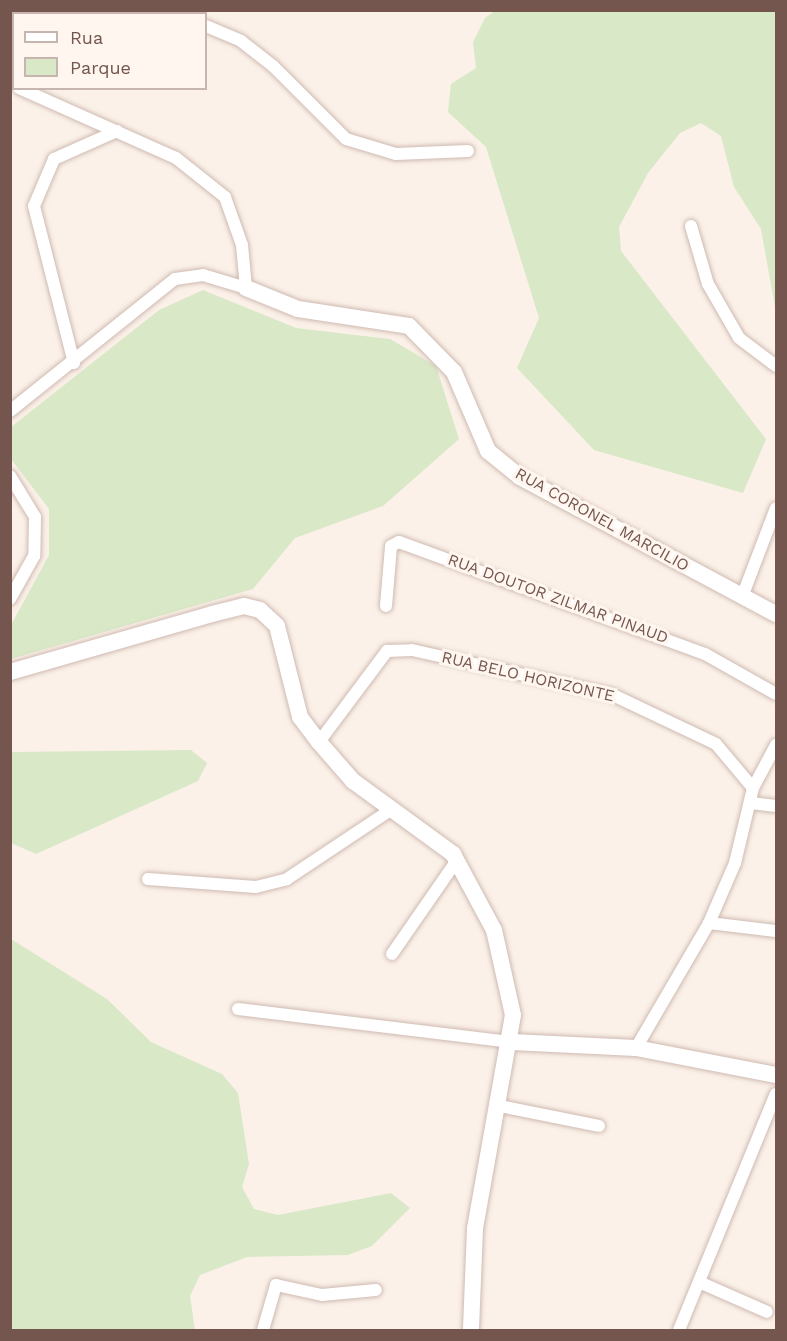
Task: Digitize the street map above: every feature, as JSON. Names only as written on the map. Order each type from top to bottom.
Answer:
[{"type":"street","points":[[207,26],[241,40],[273,66],[346,139],[396,154],[468,151]]},
{"type":"street","points":[[23,90],[176,158],[225,197],[242,245],[246,288]]},
{"type":"street","points":[[74,363],[34,206],[54,159],[117,132]]},
{"type":"street","points":[[691,226],[708,284],[739,338],[777,366]]},
{"type":"street","name":"RUA CORONEL MARCILIO","points":[[10,411],[74,363],[176,279],[203,275],[246,288],[298,309],[409,326],[454,372],[488,451],[520,477],[777,614]]},
{"type":"street","points":[[10,476],[35,517],[34,556],[10,598]]},
{"type":"street","points":[[742,597],[776,511]]},
{"type":"street","name":"RUA DOUTOR ZILMAR PINAUD","points":[[386,606],[391,546],[399,542],[705,654],[777,694]]},
{"type":"street","points":[[10,672],[244,606],[260,610],[277,626],[300,717],[319,742],[353,781],[458,860],[494,930],[513,1015],[512,1042],[475,1229],[471,1330]]},
{"type":"street","name":"RUA BELO HORIZONTE","points":[[319,742],[387,651],[412,650],[613,695],[716,744],[753,788]]},
{"type":"street","points":[[636,1048],[709,923],[735,862],[753,788],[777,745]]},
{"type":"street","points":[[751,803],[777,806]]},
{"type":"street","points":[[148,879],[256,886],[287,879],[392,809]]},
{"type":"street","points":[[392,954],[458,860]]},
{"type":"street","points":[[709,923],[777,931]]},
{"type":"street","points":[[238,1009],[512,1042],[636,1048],[777,1074]]},
{"type":"street","points":[[679,1330],[777,1094]]},
{"type":"street","points":[[500,1106],[599,1126]]},
{"type":"street","points":[[699,1282],[767,1312]]},
{"type":"street","points":[[263,1330],[276,1285],[322,1294],[376,1290]]},
{"type":"green space","points":[[496,10],[776,11],[776,313],[761,229],[734,187],[721,136],[701,123],[680,133],[648,173],[619,227],[621,251],[766,439],[743,493],[594,450],[517,368],[539,318],[486,147],[448,112],[451,84],[476,68],[473,42],[485,18]]},
{"type":"green space","points":[[203,290],[296,328],[390,339],[436,366],[459,439],[383,506],[295,538],[253,589],[11,659],[11,625],[49,555],[49,509],[11,459],[11,427],[159,310]]},
{"type":"green space","points":[[191,750],[207,763],[198,781],[36,854],[11,843],[11,752]]},
{"type":"green space","points":[[11,939],[107,999],[151,1042],[222,1074],[238,1093],[249,1164],[242,1187],[254,1209],[278,1215],[391,1193],[410,1208],[372,1246],[348,1255],[247,1257],[200,1275],[190,1296],[195,1330],[11,1330]]}]
